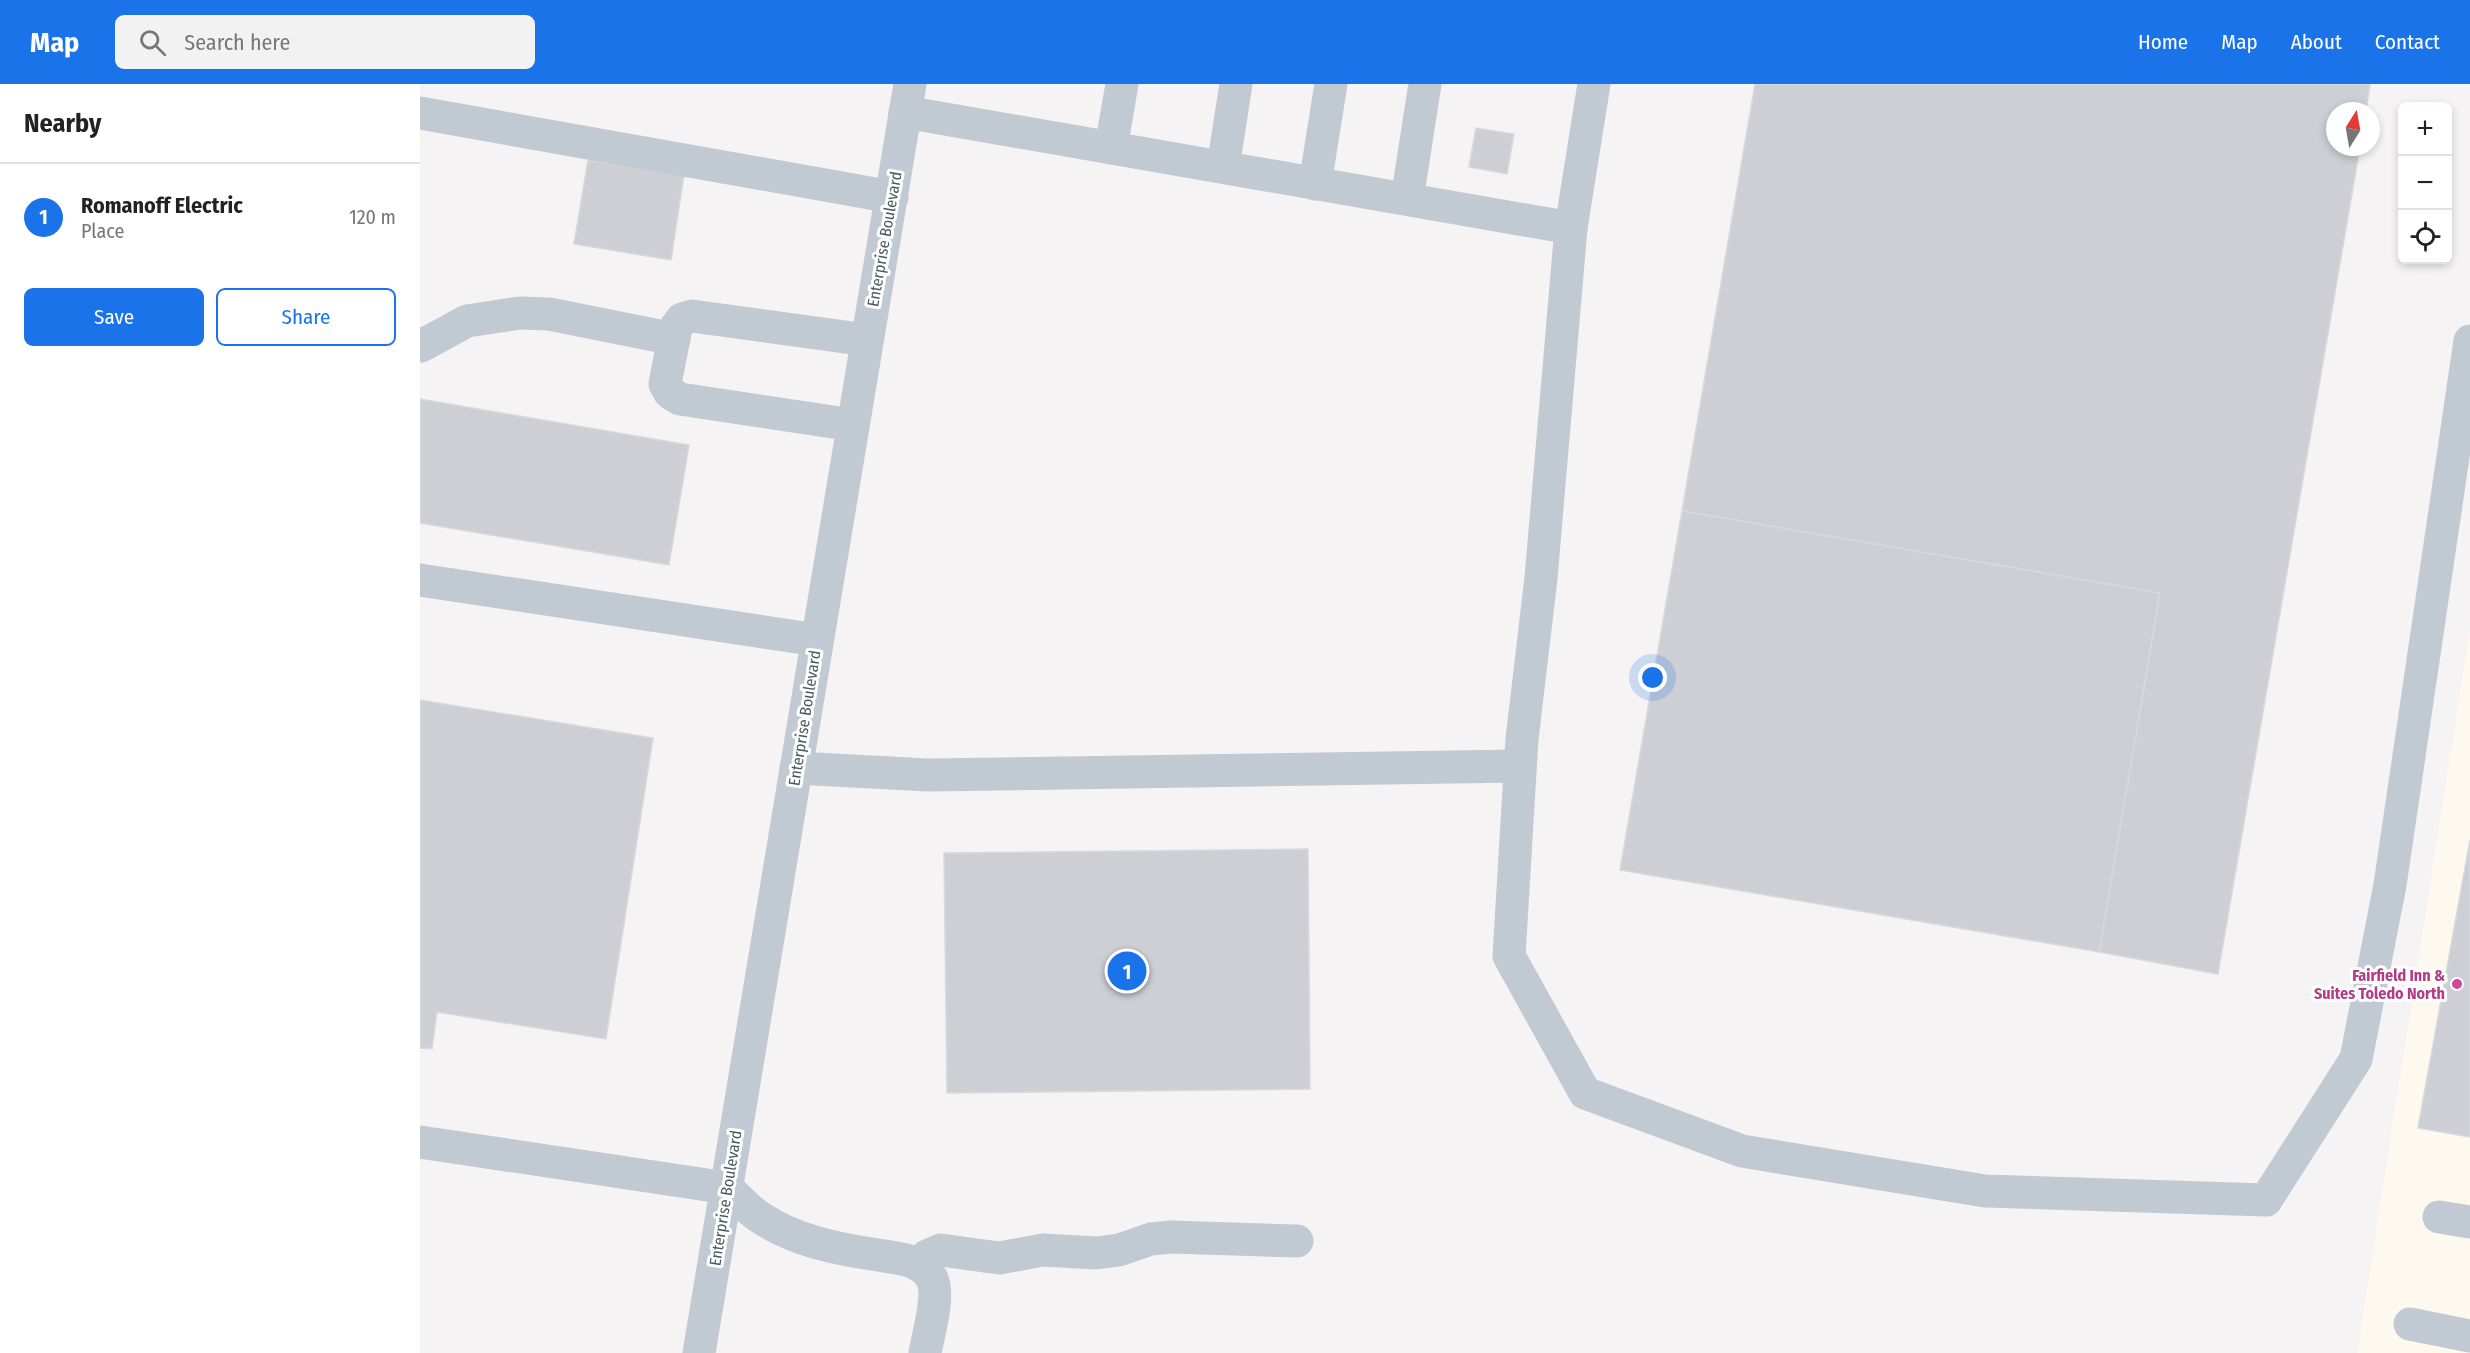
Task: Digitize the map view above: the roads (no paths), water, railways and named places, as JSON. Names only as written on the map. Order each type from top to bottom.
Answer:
[{"type":"street","points":[[1111,148],[1122,84]]},
{"type":"street","points":[[1222,167],[1236,84]]},
{"type":"street","points":[[1315,184],[1332,84]]},
{"type":"street","points":[[1407,199],[1425,84]]},
{"type":"street","points":[[1594,84],[1571,228],[1541,578],[1520,766],[1509,956],[1585,1094],[1742,1151],[1973,1189],[2266,1200],[2356,1059],[2390,885],[2470,341]]},
{"type":"street","points":[[908,98],[1111,148],[1571,228]]},
{"type":"street","name":"Enterprise Boulevard","points":[[699,1353],[908,98]]},
{"type":"street","points":[[420,114],[891,196]]},
{"type":"street","points":[[421,346],[467,321],[520,313],[549,314],[674,339]]},
{"type":"street","points":[[854,425],[680,399],[670,393],[665,384],[676,327],[682,320],[692,316],[867,340]]},
{"type":"street","points":[[420,580],[817,640]]},
{"type":"street","points":[[796,768],[928,775],[1520,766]]},
{"type":"street","points":[[420,1142],[727,1188],[759,1218],[784,1231],[827,1247],[904,1260],[920,1265],[931,1276],[935,1287],[925,1353]]},
{"type":"street","points":[[920,1265],[927,1256],[941,1250],[999,1258],[1043,1250],[1096,1253],[1119,1250],[1138,1243],[1171,1237],[1297,1241]]},
{"type":"street","points":[[2410,1324],[2470,1336]]},
{"type":"place","name":"Romanoff Electric","points":[[1127,971]]},
{"type":"place","name":"Fairfield Inn & Suites Toledo North","points":[[2457,984]]}]
